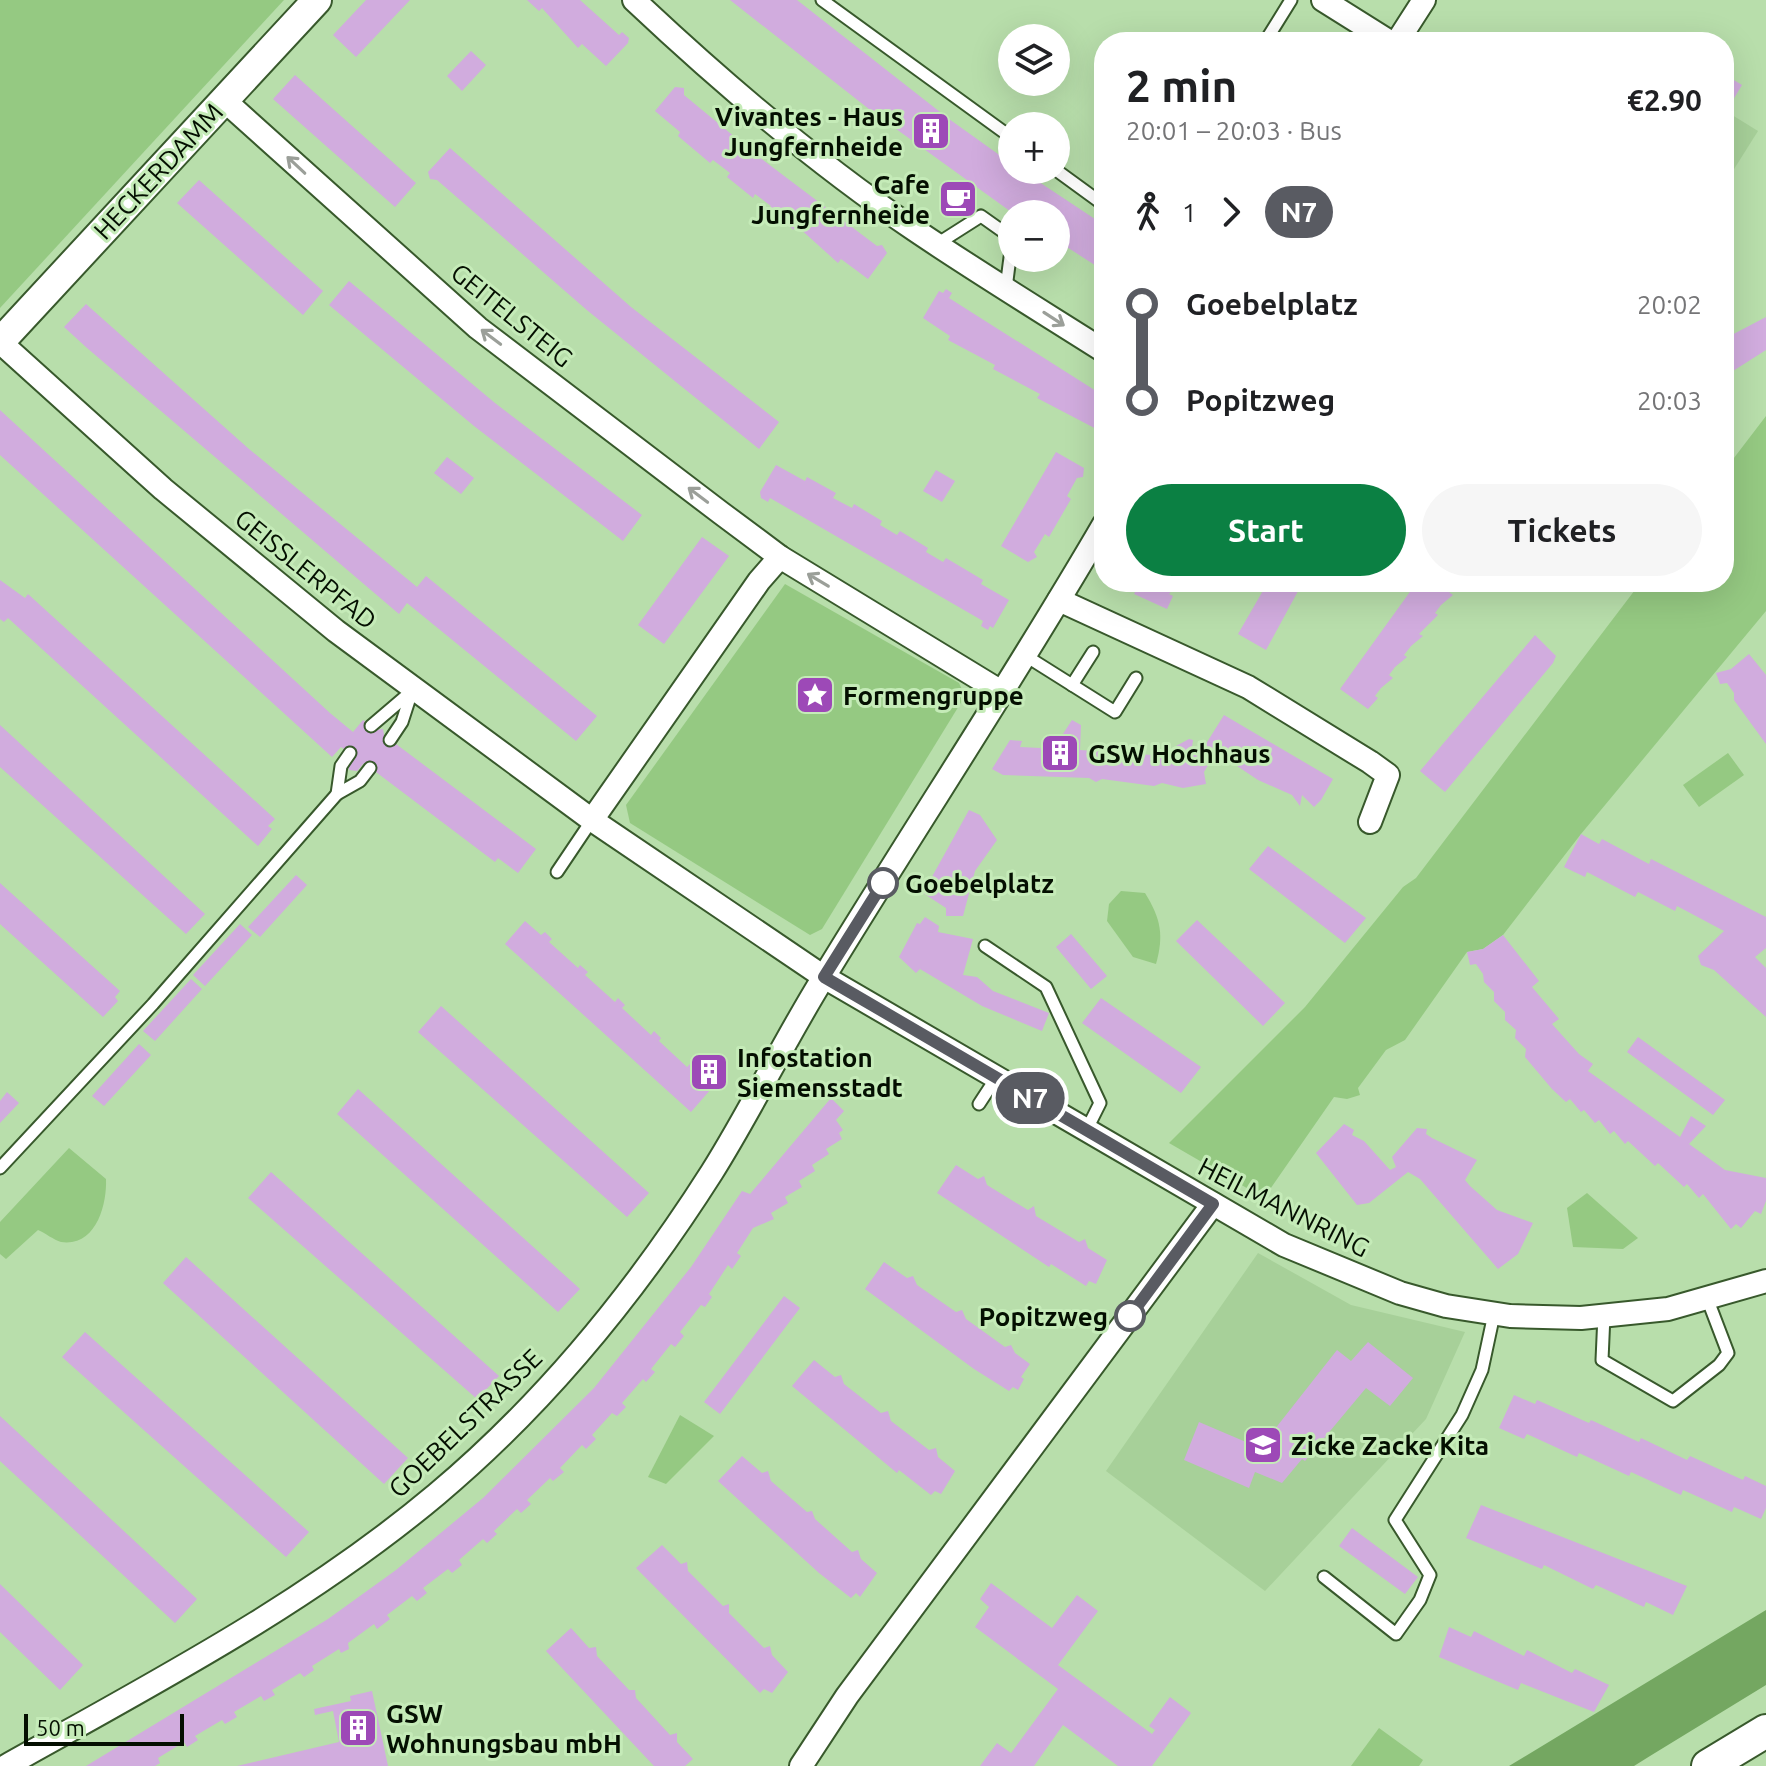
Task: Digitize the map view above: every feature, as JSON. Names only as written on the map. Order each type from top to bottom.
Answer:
[{"type":"main road","points":[[1708,1766],[1766,1731]]},
{"type":"street","name":"HECKERDAMM","points":[[0,342],[317,0]]},
{"type":"street","points":[[634,0],[683,46],[784,130],[937,244],[1094,345]]},
{"type":"street","points":[[1323,0],[1374,32]]},
{"type":"street","points":[[1403,32],[1424,0]]},
{"type":"street","name":"GEITELSTEIG","points":[[224,100],[478,328],[780,557]]},
{"type":"street","name":"GEISSLERPFAD","points":[[0,342],[163,489],[412,691],[592,820]]},
{"type":"street","name":"GOEBELSTRASSE","points":[[6,1766],[188,1664],[315,1587],[440,1492],[508,1427],[579,1351],[650,1264],[713,1170],[824,977],[1026,656],[1094,541]]},
{"type":"street","points":[[824,977],[592,820],[759,581],[780,557],[1003,693]]},
{"type":"street","points":[[1059,600],[1235,680],[1370,762],[1388,775],[1370,822]]},
{"type":"street","name":"HEILMANNRING","points":[[824,977],[1284,1245],[1347,1274],[1446,1306],[1494,1314],[1604,1315],[1668,1309],[1766,1281]]},
{"type":"street","points":[[801,1766],[847,1696],[1213,1204]]},
{"type":"lane","points":[[822,0],[998,128]]},
{"type":"lane","points":[[1271,32],[1291,0]]},
{"type":"lane","points":[[1070,180],[1094,198]]},
{"type":"lane","points":[[937,244],[981,216],[998,229]]},
{"type":"lane","points":[[1006,288],[1008,272]]},
{"type":"lane","points":[[1072,685],[1093,652]]},
{"type":"lane","points":[[1026,656],[1115,712],[1136,678]]},
{"type":"lane","points":[[371,726],[412,691]]},
{"type":"lane","points":[[390,740],[402,722],[412,691]]},
{"type":"lane","points":[[337,794],[341,766],[350,753]]},
{"type":"lane","points":[[0,1168],[162,994],[337,794],[360,781],[370,768]]},
{"type":"lane","points":[[557,872],[592,820]]},
{"type":"lane","points":[[985,946],[1046,987],[1100,1103],[1086,1131]]},
{"type":"lane","points":[[979,1104],[996,1078]]},
{"type":"lane","points":[[1604,1315],[1602,1360],[1673,1401],[1719,1365],[1728,1353],[1707,1298]]},
{"type":"lane","points":[[1324,1577],[1396,1634],[1420,1600],[1430,1575],[1395,1520],[1462,1415],[1482,1370],[1494,1314]]},
{"type":"shaded area","points":[[0,0],[284,0],[0,308]]},
{"type":"shaded area","points":[[1734,116],[1758,131],[1734,169]]},
{"type":"shaded area","points":[[1766,416],[1766,611],[1581,834],[1503,935],[1483,949],[1467,952],[1405,1040],[1386,1050],[1358,1088],[1360,1095],[1347,1099],[1334,1097],[1264,1198],[1169,1143],[1305,1007],[1403,887],[1416,878],[1633,592],[1734,592],[1734,458]]},
{"type":"shaded area","name":"Goebelplatz","points":[[785,584],[959,683],[965,696],[822,929],[810,935],[630,823],[626,805]]},
{"type":"shaded area","points":[[1728,753],[1744,775],[1699,807],[1683,785]]},
{"type":"shaded area","points":[[1121,891],[1145,893],[1155,911],[1160,927],[1156,964],[1133,957],[1107,921],[1109,904]]},
{"type":"shaded area","points":[[69,1148],[106,1179],[104,1201],[97,1222],[83,1238],[73,1242],[61,1242],[38,1230],[6,1259],[0,1254],[0,1222]]},
{"type":"shaded area","points":[[1587,1193],[1638,1238],[1623,1249],[1573,1247],[1567,1208]]},
{"type":"shaded area","name":"Zicke Zacke Kita","points":[[1258,1253],[1351,1305],[1465,1332],[1426,1419],[1265,1591],[1106,1471]]},
{"type":"shaded area","points":[[680,1415],[714,1436],[666,1484],[648,1477]]},
{"type":"shaded area","points":[[1766,1610],[1766,1685],[1634,1766],[1509,1766]]},
{"type":"shaded area","points":[[1379,1728],[1423,1760],[1419,1766],[1351,1766]]},
{"type":"building","points":[[366,0],[410,0],[356,57],[333,35]]},
{"type":"building","points":[[527,0],[580,0],[619,35],[622,32],[629,38],[628,43],[606,66],[582,44],[578,48],[542,8],[539,11]]},
{"type":"building","name":"Vivantes - Haus Jungfernheide","points":[[730,0],[797,0],[998,154],[998,184],[1042,184],[1066,200],[998,200],[998,202],[874,113]]},
{"type":"building","points":[[471,51],[486,65],[462,91],[447,76]]},
{"type":"building","points":[[295,75],[416,183],[395,207],[273,99]]},
{"type":"building","points":[[1734,80],[1742,85],[1734,98]]},
{"type":"building","points":[[675,87],[684,88],[684,95],[759,157],[877,246],[882,245],[887,253],[868,279],[841,259],[838,263],[797,226],[794,230],[768,210],[771,206],[755,194],[753,198],[727,177],[730,173],[713,160],[710,163],[678,136],[680,132],[655,111]]},
{"type":"building","points":[[450,148],[631,307],[779,422],[759,449],[588,311],[437,180],[430,179],[428,172]]},
{"type":"building","points":[[199,180],[323,291],[303,315],[177,203]]},
{"type":"building","name":"Vivantes - Haus Jungfernheide","points":[[1070,202],[1094,218],[1094,265],[1070,249]]},
{"type":"building","points":[[349,281],[495,403],[642,515],[623,541],[474,426],[329,305]]},
{"type":"building","points":[[946,289],[952,293],[949,298],[1094,390],[1094,428],[1037,398],[1040,394],[948,340],[950,336],[923,318],[939,291],[943,293]]},
{"type":"building","points":[[86,304],[249,449],[417,587],[426,576],[597,716],[576,741],[407,603],[399,614],[87,348],[64,327]]},
{"type":"building","points":[[1766,317],[1766,350],[1734,370],[1734,334]]},
{"type":"building","points":[[0,410],[353,732],[363,720],[376,730],[383,729],[384,735],[536,849],[518,873],[498,858],[495,862],[364,763],[357,771],[349,770],[348,764],[353,755],[341,747],[332,757],[0,455]]},
{"type":"building","points":[[1056,452],[1084,468],[1083,477],[1077,478],[1067,496],[1071,499],[1049,537],[1045,534],[1034,552],[1037,557],[1028,562],[1001,546]]},
{"type":"building","points":[[447,457],[474,478],[461,494],[434,473]]},
{"type":"building","points":[[776,465],[836,493],[833,498],[852,508],[854,504],[882,521],[880,525],[897,535],[900,531],[928,548],[926,552],[943,562],[946,558],[983,580],[981,584],[1009,600],[993,628],[990,626],[988,630],[981,626],[983,621],[770,498],[768,502],[761,498],[760,492]]},
{"type":"building","points":[[936,470],[955,481],[942,502],[923,491]]},
{"type":"building","points":[[702,537],[729,556],[664,644],[638,625]]},
{"type":"building","points":[[0,580],[25,598],[28,594],[275,819],[268,826],[272,829],[258,846],[8,618],[4,622],[0,619]]},
{"type":"building","points":[[1170,592],[1173,596],[1167,609],[1134,594]]},
{"type":"building","points":[[1262,592],[1298,592],[1266,650],[1238,634]]},
{"type":"building","points":[[1410,592],[1449,592],[1453,595],[1441,605],[1435,613],[1438,615],[1419,634],[1423,636],[1404,655],[1407,657],[1389,675],[1393,678],[1381,688],[1375,696],[1378,698],[1368,709],[1340,689]]},
{"type":"building","points":[[1535,635],[1556,656],[1553,663],[1445,792],[1420,771]]},
{"type":"building","points":[[1749,654],[1766,675],[1766,744],[1734,700],[1734,693],[1727,683],[1720,684],[1716,673],[1731,669]]},
{"type":"building","points":[[1224,715],[1333,779],[1321,800],[1314,807],[1302,795],[1300,806],[1292,795],[1258,780],[1216,752],[1204,772],[1206,784],[1183,788],[1162,783],[1154,786],[1102,779],[1096,782],[1089,778],[1003,775],[992,769],[1010,740],[1022,741],[1020,747],[1061,749],[1061,737],[1072,720],[1081,725],[1080,750],[1181,757],[1176,746],[1189,739],[1193,740],[1192,747],[1199,755]]},
{"type":"building","points":[[0,725],[205,914],[186,934],[0,767]]},
{"type":"building","points":[[969,810],[980,815],[997,840],[975,871],[963,916],[946,916],[946,908],[923,893]]},
{"type":"building","points":[[1581,834],[1599,844],[1602,839],[1649,864],[1651,859],[1766,917],[1766,948],[1755,957],[1766,968],[1766,1017],[1714,970],[1701,965],[1698,956],[1724,931],[1677,906],[1675,911],[1638,892],[1635,897],[1587,872],[1585,877],[1564,867]]},
{"type":"building","points":[[1268,846],[1366,918],[1345,943],[1249,869]]},
{"type":"building","points":[[296,875],[307,885],[260,937],[248,927]]},
{"type":"building","points":[[0,883],[120,991],[115,997],[118,1001],[103,1017],[0,924]]},
{"type":"building","points":[[925,917],[939,926],[938,932],[973,939],[963,975],[977,977],[993,991],[1049,1013],[1042,1031],[982,1006],[920,969],[916,973],[899,957],[917,923],[920,924]]},
{"type":"building","points":[[1197,920],[1285,1003],[1263,1026],[1176,941]]},
{"type":"building","points":[[525,921],[541,935],[545,932],[552,939],[549,942],[578,968],[580,965],[588,972],[585,975],[615,1002],[618,998],[625,1005],[622,1008],[651,1035],[654,1031],[661,1038],[659,1041],[687,1067],[690,1064],[697,1070],[712,1055],[724,1055],[727,1064],[691,1112],[505,944]]},
{"type":"building","points":[[240,924],[252,935],[205,986],[193,975]]},
{"type":"building","points":[[1071,934],[1107,976],[1091,989],[1056,947]]},
{"type":"building","points":[[1503,935],[1539,981],[1532,987],[1559,1019],[1552,1024],[1579,1054],[1593,1064],[1588,1071],[1680,1137],[1691,1116],[1706,1126],[1689,1144],[1725,1170],[1766,1178],[1766,1201],[1761,1214],[1755,1211],[1741,1228],[1736,1224],[1731,1229],[1703,1194],[1699,1198],[1687,1184],[1684,1187],[1658,1163],[1655,1166],[1628,1141],[1625,1144],[1614,1131],[1610,1134],[1599,1120],[1595,1123],[1584,1110],[1581,1112],[1570,1099],[1566,1102],[1552,1089],[1525,1057],[1526,1049],[1515,1038],[1516,1030],[1505,1020],[1505,1012],[1494,1001],[1494,992],[1484,982],[1483,974],[1476,964],[1470,965],[1467,952],[1483,949]]},
{"type":"building","points":[[191,979],[202,989],[155,1041],[143,1031]]},
{"type":"building","points":[[1101,998],[1201,1067],[1181,1093],[1082,1023]]},
{"type":"building","points":[[441,1006],[649,1193],[627,1217],[418,1032]]},
{"type":"building","points":[[1638,1037],[1725,1100],[1713,1115],[1627,1052]]},
{"type":"building","points":[[139,1044],[151,1055],[104,1106],[92,1096]]},
{"type":"building","points":[[358,1089],[580,1289],[558,1312],[337,1114]]},
{"type":"building","points":[[7,1092],[19,1103],[0,1123],[0,1101]]},
{"type":"building","points":[[831,1098],[844,1111],[836,1120],[843,1130],[839,1133],[842,1139],[826,1149],[829,1154],[812,1165],[815,1171],[799,1181],[802,1187],[785,1197],[788,1203],[771,1213],[774,1219],[753,1228],[737,1253],[741,1256],[732,1269],[728,1265],[709,1294],[712,1297],[705,1307],[701,1305],[680,1332],[684,1336],[675,1347],[671,1344],[651,1369],[655,1372],[646,1382],[643,1379],[622,1403],[626,1407],[617,1416],[612,1413],[592,1435],[596,1439],[586,1449],[582,1445],[560,1468],[564,1472],[553,1481],[550,1478],[527,1500],[531,1504],[521,1513],[517,1509],[494,1531],[497,1534],[487,1543],[483,1539],[459,1560],[462,1565],[452,1573],[448,1569],[423,1588],[427,1593],[417,1601],[412,1596],[387,1615],[390,1619],[377,1629],[374,1624],[348,1643],[349,1649],[341,1653],[339,1649],[312,1666],[314,1670],[304,1677],[300,1673],[272,1690],[275,1695],[264,1701],[261,1696],[234,1712],[237,1717],[225,1724],[222,1720],[195,1736],[198,1740],[187,1747],[184,1742],[158,1758],[160,1763],[155,1766],[86,1766],[328,1619],[396,1570],[483,1498],[594,1388],[691,1267],[742,1191],[750,1194]]},
{"type":"building","points":[[1344,1124],[1354,1130],[1352,1135],[1364,1141],[1390,1170],[1396,1167],[1392,1157],[1417,1128],[1427,1129],[1426,1134],[1432,1138],[1477,1160],[1465,1180],[1470,1186],[1497,1210],[1533,1223],[1518,1254],[1498,1269],[1420,1179],[1408,1172],[1369,1203],[1357,1205],[1316,1153]]},
{"type":"building","points":[[956,1165],[978,1179],[984,1176],[987,1185],[1028,1210],[1034,1206],[1036,1216],[1079,1242],[1085,1239],[1088,1248],[1107,1260],[1096,1284],[1089,1281],[1086,1286],[1051,1264],[1049,1267],[937,1193]]},
{"type":"building","points":[[271,1172],[499,1376],[477,1399],[248,1198]]},
{"type":"building","points":[[186,1257],[408,1458],[384,1484],[163,1283]]},
{"type":"building","points":[[884,1262],[907,1278],[913,1276],[917,1285],[956,1312],[962,1310],[966,1319],[1005,1347],[1011,1345],[1015,1353],[1030,1364],[1021,1377],[1024,1379],[1018,1390],[1013,1387],[1009,1391],[974,1369],[865,1289]]},
{"type":"building","points":[[784,1296],[800,1308],[720,1414],[704,1402]]},
{"type":"building","points":[[85,1332],[309,1532],[286,1557],[62,1357]]},
{"type":"building","points":[[1368,1342],[1413,1378],[1390,1406],[1366,1388],[1305,1461],[1302,1459],[1282,1483],[1255,1472],[1249,1488],[1184,1460],[1199,1422],[1260,1448],[1337,1350],[1351,1361]]},
{"type":"building","points":[[814,1360],[835,1377],[841,1375],[844,1384],[881,1413],[888,1411],[891,1421],[929,1450],[936,1448],[938,1457],[955,1471],[941,1494],[935,1491],[931,1495],[899,1470],[897,1473],[792,1386]]},
{"type":"building","points":[[1514,1395],[1535,1404],[1537,1400],[1639,1442],[1641,1438],[1687,1460],[1690,1456],[1743,1480],[1745,1476],[1766,1486],[1766,1508],[1761,1519],[1734,1507],[1732,1512],[1683,1490],[1681,1495],[1631,1472],[1629,1476],[1579,1453],[1577,1457],[1527,1434],[1524,1439],[1499,1428]]},
{"type":"building","points":[[0,1416],[197,1599],[175,1623],[0,1461]]},
{"type":"building","points":[[742,1456],[762,1473],[768,1471],[771,1481],[807,1512],[812,1511],[815,1519],[852,1552],[858,1550],[861,1559],[877,1573],[860,1597],[856,1593],[851,1598],[819,1573],[718,1481]]},
{"type":"building","points":[[1481,1505],[1687,1586],[1673,1615],[1646,1602],[1644,1607],[1596,1585],[1593,1589],[1544,1565],[1542,1569],[1466,1538]]},
{"type":"building","points":[[1352,1528],[1418,1577],[1405,1594],[1339,1546]]},
{"type":"building","points":[[662,1545],[681,1564],[687,1562],[688,1571],[723,1606],[729,1604],[729,1613],[764,1648],[770,1646],[772,1655],[788,1672],[772,1693],[764,1689],[760,1693],[636,1568]]},
{"type":"building","points":[[991,1583],[1052,1628],[1077,1595],[1098,1611],[1058,1665],[1152,1734],[1155,1730],[1149,1726],[1170,1697],[1191,1713],[1152,1766],[1118,1766],[1063,1725],[1034,1766],[980,1766],[997,1743],[1011,1753],[1058,1689],[975,1627],[989,1607],[980,1599]]},
{"type":"building","points":[[0,1584],[83,1665],[60,1690],[0,1632]]},
{"type":"building","points":[[1449,1627],[1471,1637],[1474,1631],[1524,1656],[1527,1650],[1572,1673],[1575,1669],[1609,1685],[1594,1712],[1521,1683],[1518,1690],[1439,1657]]},
{"type":"building","points":[[571,1628],[589,1648],[596,1647],[597,1656],[629,1690],[635,1690],[636,1698],[670,1735],[677,1733],[677,1742],[693,1759],[685,1766],[654,1766],[546,1651]]},
{"type":"building","name":"GSW Wohnungsbau mbH","points":[[372,1691],[388,1766],[237,1766],[339,1742],[333,1711],[315,1715],[314,1709],[351,1701],[350,1696]]},
{"type":"bus line","name":"N7","points":[[883,883],[824,977],[1213,1204],[1130,1316]]},
{"type":"place","name":"Vivantes - Haus Jungfernheide","points":[[931,131]]},
{"type":"place","name":"Cafe Jungfernheide","points":[[958,199]]},
{"type":"place","name":"Formengruppe","points":[[815,695]]},
{"type":"place","name":"GSW Hochhaus","points":[[1060,753]]},
{"type":"place","name":"Goebelplatz","points":[[883,883]]},
{"type":"place","name":"Infostation Siemensstadt","points":[[709,1072]]},
{"type":"place","name":"Popitzweg","points":[[1130,1316]]},
{"type":"place","name":"Zicke Zacke Kita","points":[[1263,1445]]},
{"type":"place","name":"GSW Wohnungsbau mbH","points":[[358,1728]]}]
